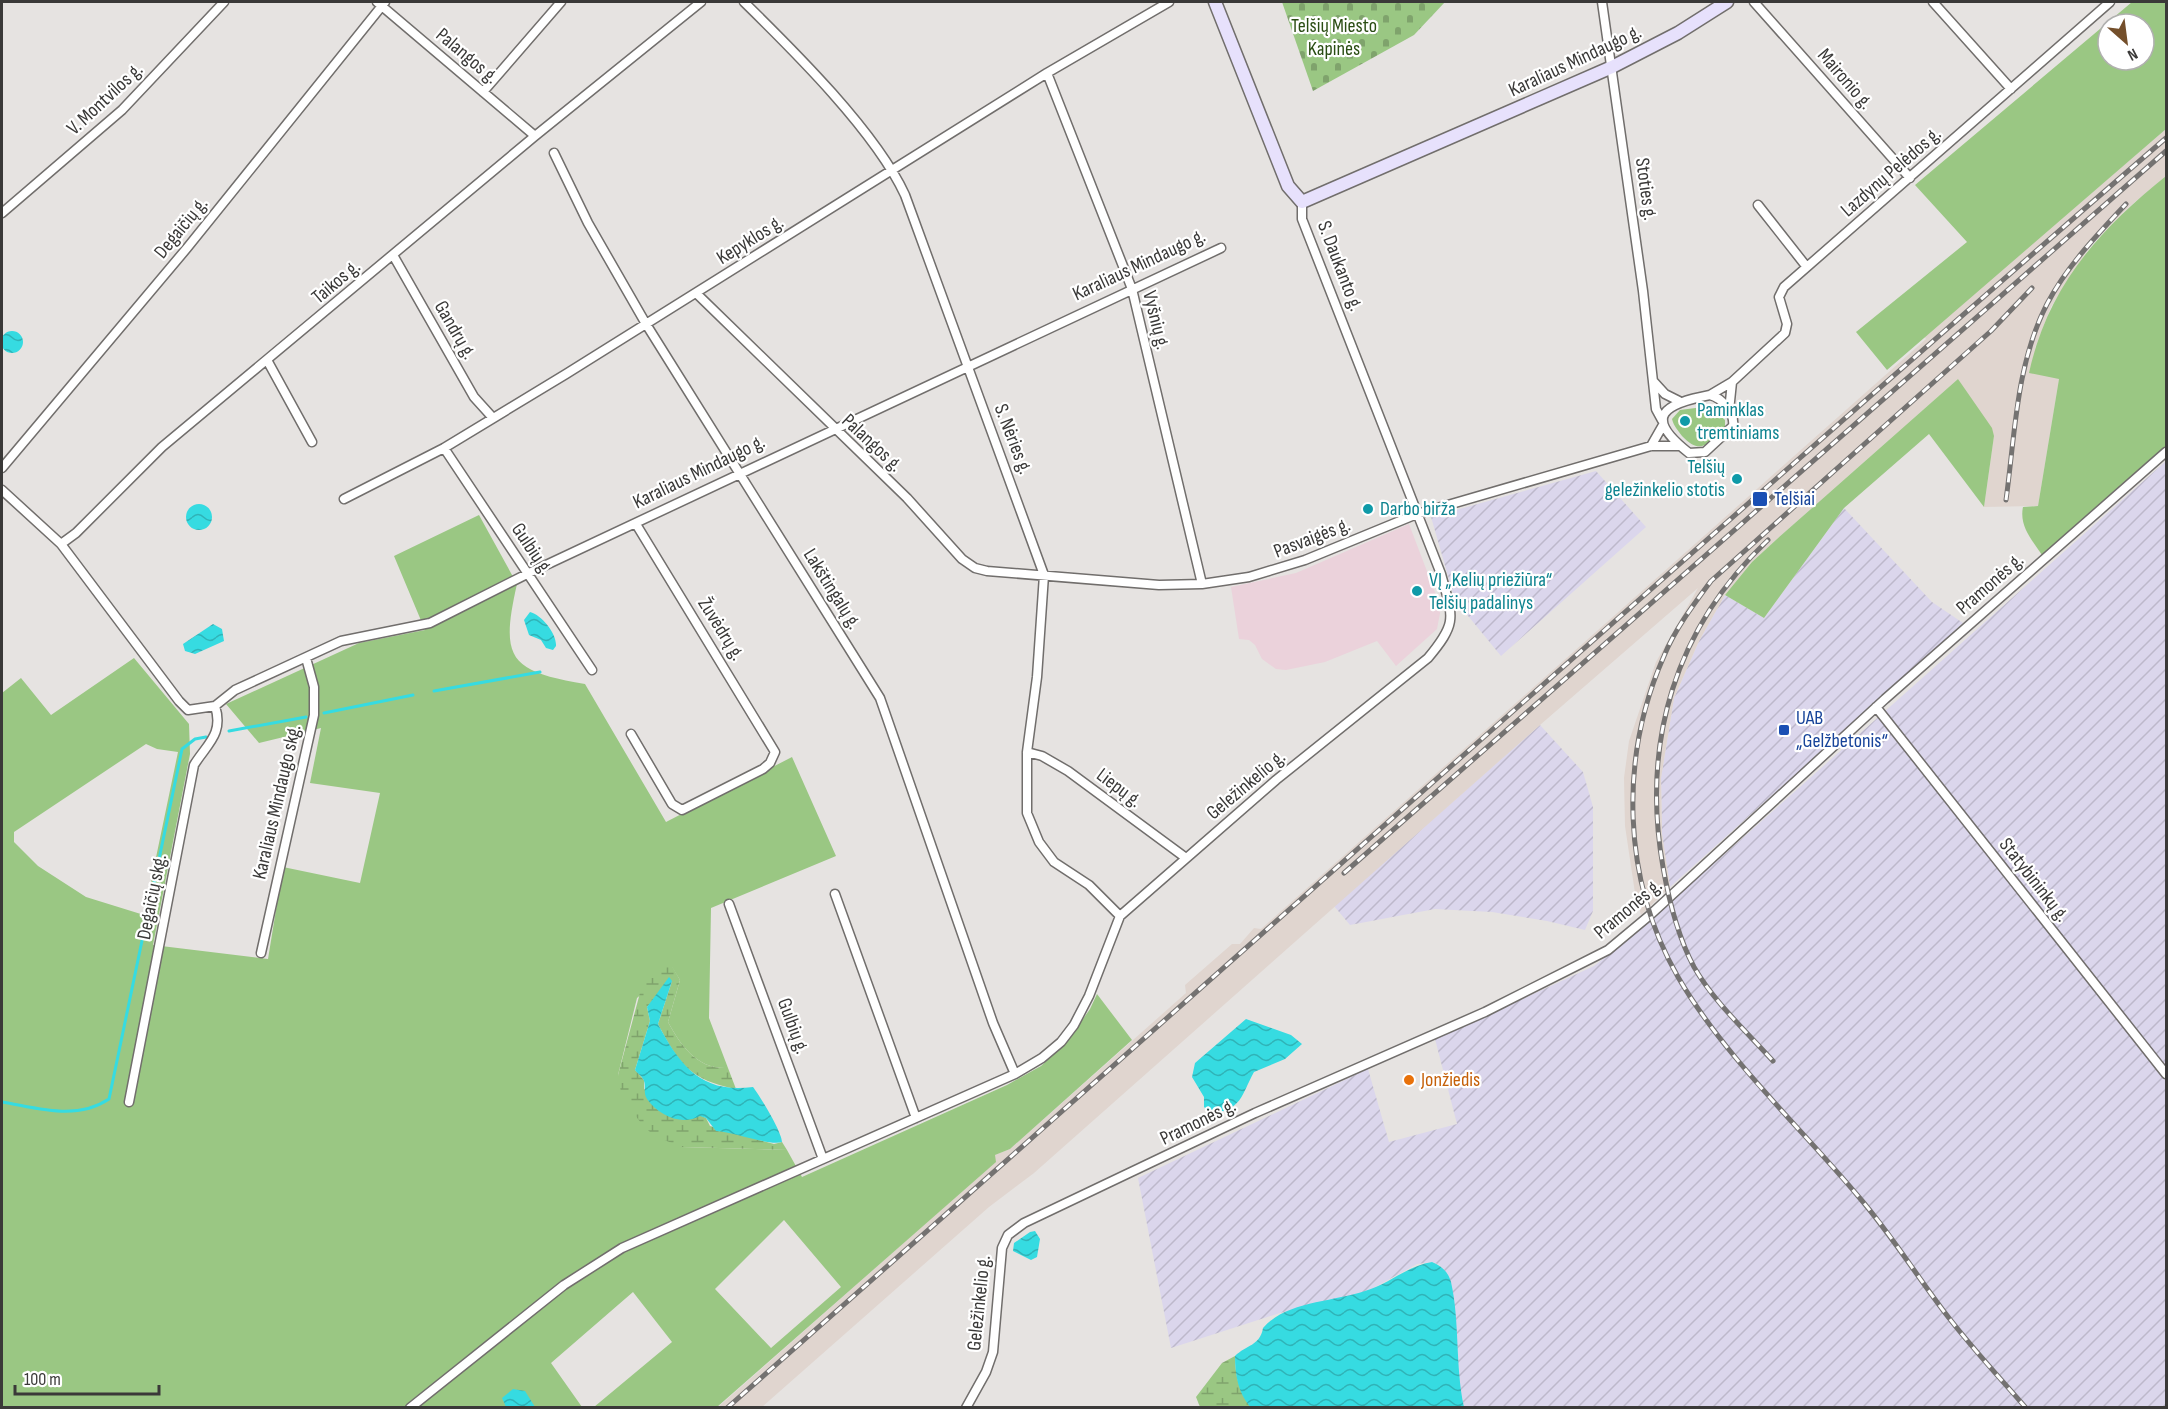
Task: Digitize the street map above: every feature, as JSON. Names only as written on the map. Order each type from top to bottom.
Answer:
[{"type":"main road","name":"S. Daukanto g.","points":[[1215,2],[1288,186],[1302,202]]},
{"type":"main road","name":"Karaliaus Mindaugo g.","points":[[1302,202],[1612,67],[1678,33],[1728,2]]},
{"type":"street","name":"V. Montvilos g.","points":[[2,213],[122,110],[224,2]]},
{"type":"street","points":[[483,92],[561,2]]},
{"type":"street","name":"Taikos g.","points":[[61,544],[76,533],[162,447],[535,136],[701,2]]},
{"type":"street","name":"S. Nėries g.","points":[[744,2],[852,117],[892,172],[905,195],[1044,575],[1037,677],[1027,752],[1027,813],[1039,842],[1054,862],[1089,885],[1120,916]]},
{"type":"street","name":"Kepyklos g.","points":[[344,499],[444,448],[892,172],[1047,73],[1169,2]]},
{"type":"street","name":"Stoties g.","points":[[1602,2],[1656,410],[1662,422]]},
{"type":"street","name":"Maironio g.","points":[[1754,2],[1910,178]]},
{"type":"street","points":[[1933,2],[2011,89]]},
{"type":"street","name":"Lazdynų Pelėdos g.","points":[[1710,395],[1732,382],[1785,333],[1787,324],[1779,297],[1784,287],[2110,2]]},
{"type":"street","name":"Palangos g.","points":[[381,3],[535,136]]},
{"type":"street","name":"Degaičių g.","points":[[2,468],[187,248],[381,3]]},
{"type":"street","name":"Vyšnių g.","points":[[1047,73],[1132,289],[1202,584]]},
{"type":"street","name":"Lakštingalų g.","points":[[554,153],[588,223],[646,324],[880,698],[993,1023],[1015,1074]]},
{"type":"street","name":"S. Daukanto g.","points":[[1302,202],[1302,219],[1417,514]]},
{"type":"street","points":[[1758,205],[1806,266]]},
{"type":"street","name":"Karaliaus Mindaugo g.","points":[[61,544],[188,710],[215,706],[235,690],[340,640],[430,623],[529,573],[1221,248]]},
{"type":"street","name":"Gandrų g.","points":[[393,255],[474,397],[493,418]]},
{"type":"street","name":"Palangos g.","points":[[696,293],[834,430],[907,498],[968,564],[987,571],[1044,575]]},
{"type":"street","points":[[267,360],[312,442]]},
{"type":"street","points":[[1654,382],[1665,394],[1679,401]]},
{"type":"street","points":[[1662,422],[1680,446],[1689,453],[1705,452],[1733,426],[1729,411],[1732,382]]},
{"type":"street","points":[[1651,446],[1666,411],[1679,401],[1710,395],[1717,397],[1729,411]]},
{"type":"street","name":"Pasvaigės g.","points":[[1044,575],[1138,584],[1202,584],[1278,569],[1417,514],[1651,446],[1680,446]]},
{"type":"street","name":"Gulbių g.","points":[[444,448],[592,670]]},
{"type":"street","name":"Pramonės g.","points":[[1008,1234],[1024,1223],[1255,1113],[1485,1012],[1608,950],[1876,707],[2166,452]]},
{"type":"street","points":[[2,490],[61,544]]},
{"type":"street","name":"Geležinkelio g.","points":[[410,1407],[564,1285],[622,1248],[1015,1074],[1042,1058],[1061,1042],[1074,1025],[1089,996],[1120,916],[1186,858],[1428,658],[1447,635],[1450,623],[1447,599],[1417,514]]},
{"type":"street","name":"Žuvėdrų g.","points":[[631,734],[672,804],[682,810],[763,769],[770,763],[775,752],[636,524]]},
{"type":"street","name":"Karaliaus Mindaugo skg.","points":[[261,953],[314,715],[314,693],[306,658]]},
{"type":"street","name":"Degaičių skg.","points":[[129,1102],[194,765],[216,737],[218,725],[215,706]]},
{"type":"street","name":"Statybininkų g.","points":[[1876,707],[2166,1074]]},
{"type":"street","name":"Liepų g.","points":[[1027,752],[1042,756],[1068,771],[1186,858]]},
{"type":"street","points":[[835,894],[916,1118]]},
{"type":"street","name":"Gulbių g.","points":[[729,904],[824,1159]]},
{"type":"street","name":"Geležinkelio g.","points":[[966,1407],[986,1372],[993,1352],[999,1294],[999,1266],[1008,1234]]},
{"type":"shaded area","points":[[2166,129],[2166,176],[2129,207],[2092,244],[2051,307],[2035,348],[2059,379],[2038,506],[1984,507],[1994,436],[1958,379],[1752,562],[1725,595],[1699,641],[1674,698],[1661,778],[1662,834],[1670,887],[1641,915],[1635,893],[1625,826],[1624,778],[1629,741],[1656,662],[1698,588],[1034,1173],[989,1207],[762,1407],[717,1408],[995,1162],[995,1155],[1010,1149],[1186,993],[1185,985],[1232,944],[1240,944],[1254,928],[1261,929],[1926,339],[1924,336]]},
{"type":"shaded area","points":[[2166,461],[2166,1407],[1464,1407],[1458,1380],[1450,1281],[1440,1265],[1432,1262],[1417,1264],[1368,1291],[1280,1313],[1171,1348],[1138,1178],[1368,1069],[1389,1142],[1457,1124],[1435,1039],[1594,966],[1637,932]]},
{"type":"shaded area","points":[[1596,471],[1646,527],[1501,656],[1455,600],[1431,517]]},
{"type":"shaded area","points":[[1844,508],[1932,602],[1963,623],[1670,887],[1662,834],[1661,778],[1674,698],[1699,641],[1725,595],[1764,618]]},
{"type":"shaded area","points":[[1409,524],[1441,608],[1437,629],[1396,666],[1377,641],[1325,662],[1286,670],[1276,669],[1262,659],[1255,645],[1249,640],[1239,639],[1231,587],[1296,573]]},
{"type":"shaded area","points":[[1540,725],[1583,772],[1593,807],[1593,911],[1585,930],[1492,912],[1435,909],[1350,925],[1334,906]]},
{"type":"green space","name":"Telšių Miesto Kapinės","points":[[1282,2],[1445,2],[1414,35],[1313,91]]},
{"type":"green space","points":[[2132,2],[2166,2],[2166,129],[1887,370],[1856,332],[1967,242],[1915,185],[2096,32],[2096,72],[2156,72],[2156,12],[2120,12]]},
{"type":"green space","points":[[2166,176],[2166,446],[2042,555],[2027,532],[2022,514],[2023,507],[2038,506],[2059,379],[2029,373],[2038,342],[2049,313],[2080,262],[2119,217]]},
{"type":"green space","points":[[1958,379],[1992,428],[1994,436],[1984,507],[1929,434],[1844,508],[1764,618],[1725,595],[1752,562]]},
{"type":"green space","points":[[1711,406],[1725,420],[1725,427],[1705,445],[1695,446],[1682,436],[1672,419],[1680,410]]},
{"type":"green space","points":[[479,515],[517,584],[510,629],[511,645],[516,657],[526,666],[540,673],[585,684],[666,822],[792,757],[836,856],[711,908],[709,1018],[728,1068],[717,1068],[699,1061],[685,1048],[668,1022],[680,980],[672,967],[637,998],[618,1075],[682,1147],[787,1150],[802,1177],[1007,1085],[1041,1066],[1066,1043],[1090,1009],[1097,994],[1132,1040],[1010,1149],[995,1155],[996,1162],[717,1407],[594,1407],[672,1342],[633,1292],[551,1363],[582,1407],[2,1408],[2,693],[21,678],[51,715],[134,658],[189,724],[190,754],[153,945],[268,959],[283,867],[360,883],[380,793],[310,783],[321,728],[259,743],[226,704],[359,643],[425,630],[394,556]],"holes":[[[146,744],[157,749],[178,752],[144,915],[86,897],[38,866],[14,842],[14,832]],[[784,1220],[841,1287],[771,1348],[715,1289]]]},
{"type":"green space","points":[[672,966],[680,980],[668,1022],[685,1048],[699,1061],[717,1068],[728,1068],[736,1089],[707,1081],[697,1075],[680,1060],[665,1038],[658,1024],[672,981],[647,1007],[650,1021],[635,1070],[644,1080],[644,1089],[706,1118],[710,1126],[774,1144],[782,1142],[787,1150],[682,1147],[654,1136],[622,1098],[618,1075],[644,978],[663,967]]},
{"type":"green space","points":[[1235,1356],[1238,1383],[1251,1407],[1200,1407],[1196,1397],[1222,1363]]},
{"type":"water","points":[[12,331],[20,334],[23,342],[20,350],[12,353],[4,350],[1,342],[4,334]]},
{"type":"water","points":[[199,504],[208,508],[212,517],[208,526],[199,530],[190,526],[186,517],[190,508]]},
{"type":"water","points":[[530,612],[544,621],[551,631],[556,641],[553,650],[546,648],[541,640],[529,635],[524,620]]},
{"type":"water","points":[[213,624],[222,629],[224,641],[195,654],[185,651],[183,644]]},
{"type":"water","points":[[669,977],[672,981],[658,1024],[675,1053],[695,1074],[706,1081],[735,1088],[753,1087],[775,1123],[782,1142],[769,1142],[716,1131],[706,1118],[700,1116],[686,1120],[671,1118],[647,1099],[645,1083],[635,1070],[650,1021],[647,1007]]},
{"type":"water","points":[[1246,1019],[1291,1035],[1302,1044],[1285,1059],[1254,1072],[1243,1095],[1235,1105],[1212,1114],[1204,1107],[1204,1097],[1192,1077],[1195,1063]]},
{"type":"water","points":[[1035,1231],[1040,1239],[1037,1257],[1031,1260],[1013,1251],[1014,1243]]},
{"type":"water","points":[[1432,1262],[1444,1270],[1451,1282],[1456,1312],[1459,1376],[1464,1407],[1251,1408],[1238,1384],[1235,1356],[1256,1342],[1263,1328],[1273,1319],[1297,1307],[1374,1288],[1414,1267]]},
{"type":"water","points":[[513,1389],[525,1391],[535,1407],[506,1407],[502,1398]]},
{"type":"waterway","points":[[434,691],[540,672]]},
{"type":"waterway","points":[[324,713],[413,695]]},
{"type":"waterway","points":[[229,731],[306,717]]},
{"type":"waterway","points":[[2,1102],[70,1111],[83,1110],[109,1099],[182,749],[195,739],[206,737]]},
{"type":"railway","points":[[727,1408],[1625,612],[2166,138]]},
{"type":"railway","points":[[1344,873],[2166,151]]},
{"type":"railway","points":[[2006,500],[2018,400],[2037,327],[2047,304],[2064,277],[2083,251],[2126,204]]},
{"type":"railway","points":[[2026,1408],[1949,1318],[1870,1211],[1739,1062],[1696,1006],[1659,939],[1646,900],[1637,859],[1633,818],[1634,777],[1639,735],[1649,695],[1674,636],[1711,581],[1991,331],[2032,288]]},
{"type":"railway","points":[[1768,540],[1736,574],[1709,611],[1688,649],[1672,690],[1662,732],[1657,776],[1657,821],[1668,893],[1688,955],[1711,992],[1773,1061]]},
{"type":"place","name":"Paminklas tremtiniams","points":[[1685,421]]},
{"type":"place","name":"Telšių geležinkelio stotis","points":[[1737,479]]},
{"type":"place","name":"Telšiai","points":[[1760,499]]},
{"type":"place","name":"Darbo birža","points":[[1368,509]]},
{"type":"place","name":"VĮ „Kelių priežiūra“ Telšių padalinys","points":[[1417,591]]},
{"type":"place","name":"UAB „Gelžbetonis“","points":[[1784,730]]},
{"type":"place","name":"Jonžiedis","points":[[1409,1080]]}]
